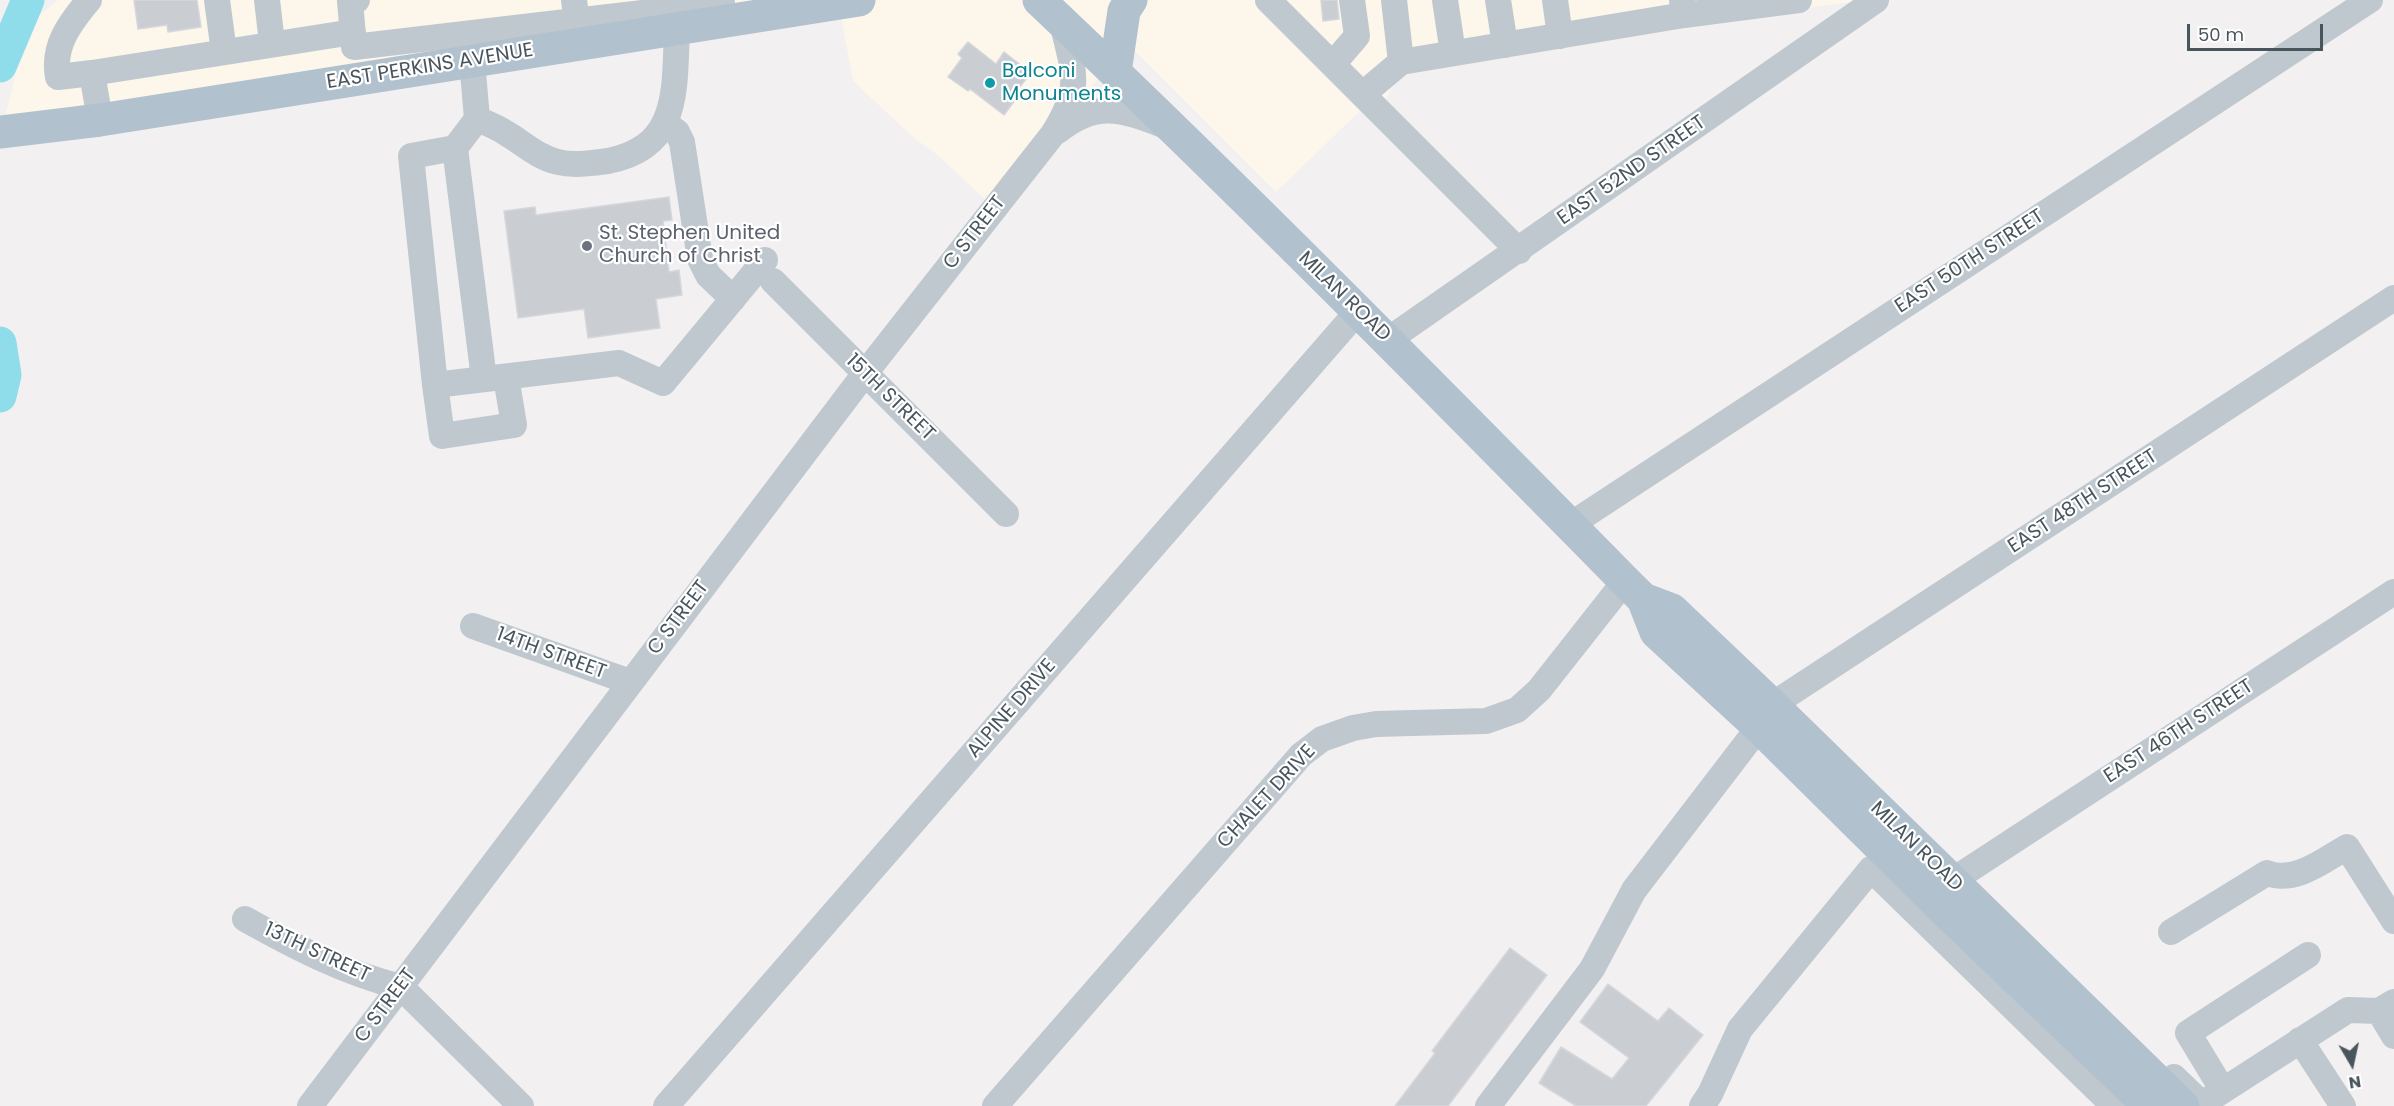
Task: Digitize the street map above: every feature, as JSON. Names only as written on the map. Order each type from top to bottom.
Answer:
[{"type":"main road","name":"EAST PERKINS AVENUE","points":[[6,132],[100,120],[355,52],[472,60],[577,22],[677,30],[859,0]]},
{"type":"main road","name":"MILAN ROAD","points":[[1039,0],[1116,72],[1388,340],[1634,590],[1656,632],[1769,725],[2202,1101]]},
{"type":"main road","points":[[1116,72],[1124,11],[1131,0]]},
{"type":"main road","name":"MILAN ROAD","points":[[1769,725],[1943,909],[2149,1106]]},
{"type":"main road","points":[[1769,725],[1820,735],[1870,781]]},
{"type":"main road","points":[[1769,725],[1815,808],[1871,869]]},
{"type":"street","points":[[89,0],[63,35],[55,63],[58,77],[272,43],[355,52],[718,4],[722,0]]},
{"type":"street","points":[[217,0],[224,52]]},
{"type":"street","points":[[267,0],[272,43]]},
{"type":"street","points":[[355,52],[350,1],[357,0]]},
{"type":"street","points":[[1268,0],[1289,11],[1333,64],[1519,251]]},
{"type":"street","points":[[1333,64],[1357,36],[1352,0]]},
{"type":"street","points":[[1394,0],[1401,62]]},
{"type":"street","points":[[1445,0],[1453,53]]},
{"type":"street","points":[[1498,0],[1505,45]]},
{"type":"street","points":[[1555,0],[1560,36]]},
{"type":"street","points":[[1363,94],[1401,62],[1560,36],[1683,7],[1799,0]]},
{"type":"street","name":"EAST 50TH STREET","points":[[1570,525],[2370,0]]},
{"type":"street","name":"EAST 52ND STREET","points":[[1388,340],[1519,251],[1863,3]]},
{"type":"street","name":"C STREET","points":[[310,1106],[866,372],[1053,135],[1067,110],[1074,90],[1062,22]]},
{"type":"street","points":[[477,119],[506,132],[532,152],[559,162],[591,164],[619,159],[646,146],[666,124],[673,98],[677,30]]},
{"type":"street","points":[[455,148],[495,378],[513,425],[442,436],[411,156],[455,148],[477,119],[472,60]]},
{"type":"street","points":[[93,73],[100,120]]},
{"type":"street","name":"C STREET","points":[[1053,135],[1076,117],[1101,110],[1125,112],[1172,128]]},
{"type":"street","points":[[435,386],[619,363],[663,383],[733,299],[708,275],[700,260],[682,142],[677,132],[666,124]]},
{"type":"street","name":"15TH STREET","points":[[733,299],[769,271],[848,357],[866,372],[1006,514]]},
{"type":"street","name":"EAST 48TH STREET","points":[[1488,1106],[1592,969],[1634,890],[1769,725],[2394,298]]},
{"type":"street","name":"ALPINE DRIVE","points":[[666,1106],[1358,311]]},
{"type":"street","name":"CHALET DRIVE","points":[[995,1106],[1301,755],[1322,739],[1353,728],[1376,724],[1486,721],[1517,710],[1634,590]]},
{"type":"street","name":"EAST 46TH STREET","points":[[1964,873],[2394,592]]},
{"type":"street","name":"14TH STREET","points":[[473,626],[630,682]]},
{"type":"street","name":"MILAN ROAD","points":[[1870,781],[2202,1101]]},
{"type":"street","points":[[2171,932],[2267,873],[2285,876],[2303,872],[2347,847],[2394,921]]},
{"type":"street","points":[[1702,1106],[1710,1094],[1740,1029],[1871,869],[2114,1106]]},
{"type":"street","name":"13TH STREET","points":[[245,919],[304,951],[376,981],[401,987],[521,1106]]},
{"type":"street","points":[[2308,955],[2188,1034],[2202,1101],[2348,1010],[2386,1006],[2394,1036]]},
{"type":"street","points":[[2300,1040],[2343,1106]]},
{"type":"shaded area","points":[[58,0],[796,0],[4,122],[15,76],[40,15]]},
{"type":"shaded area","points":[[838,0],[1868,0],[1663,26],[1399,74],[1377,116],[1365,106],[1276,192],[1129,45],[987,201],[853,81]]},
{"type":"building","points":[[134,0],[197,0],[201,27],[168,32],[167,25],[138,29]]},
{"type":"building","points":[[1321,0],[1337,0],[1339,19],[1323,21]]},
{"type":"building","name":"Balconi Monuments","points":[[968,42],[996,64],[1004,52],[1031,73],[1018,89],[1021,92],[1004,115],[970,89],[968,91],[948,77],[962,58],[958,54]]},
{"type":"building","name":"St. Stephen United Church of Christ","points":[[669,197],[672,220],[663,221],[669,272],[679,270],[682,295],[656,299],[660,328],[588,338],[584,309],[518,318],[504,211],[535,207],[536,215]]},
{"type":"building","points":[[1510,948],[1547,975],[1448,1106],[1395,1106],[1435,1053],[1432,1051]]},
{"type":"building","points":[[1608,984],[1658,1021],[1669,1008],[1703,1035],[1646,1106],[1576,1106],[1539,1083],[1561,1047],[1612,1079],[1629,1058],[1580,1022]]},
{"type":"waterway","points":[[0,66],[28,0]]},
{"type":"waterway","points":[[0,343],[5,375],[0,396]]},
{"type":"place","name":"Balconi Monuments","points":[[990,83]]},
{"type":"place","name":"St. Stephen United Church of Christ","points":[[587,246]]}]
